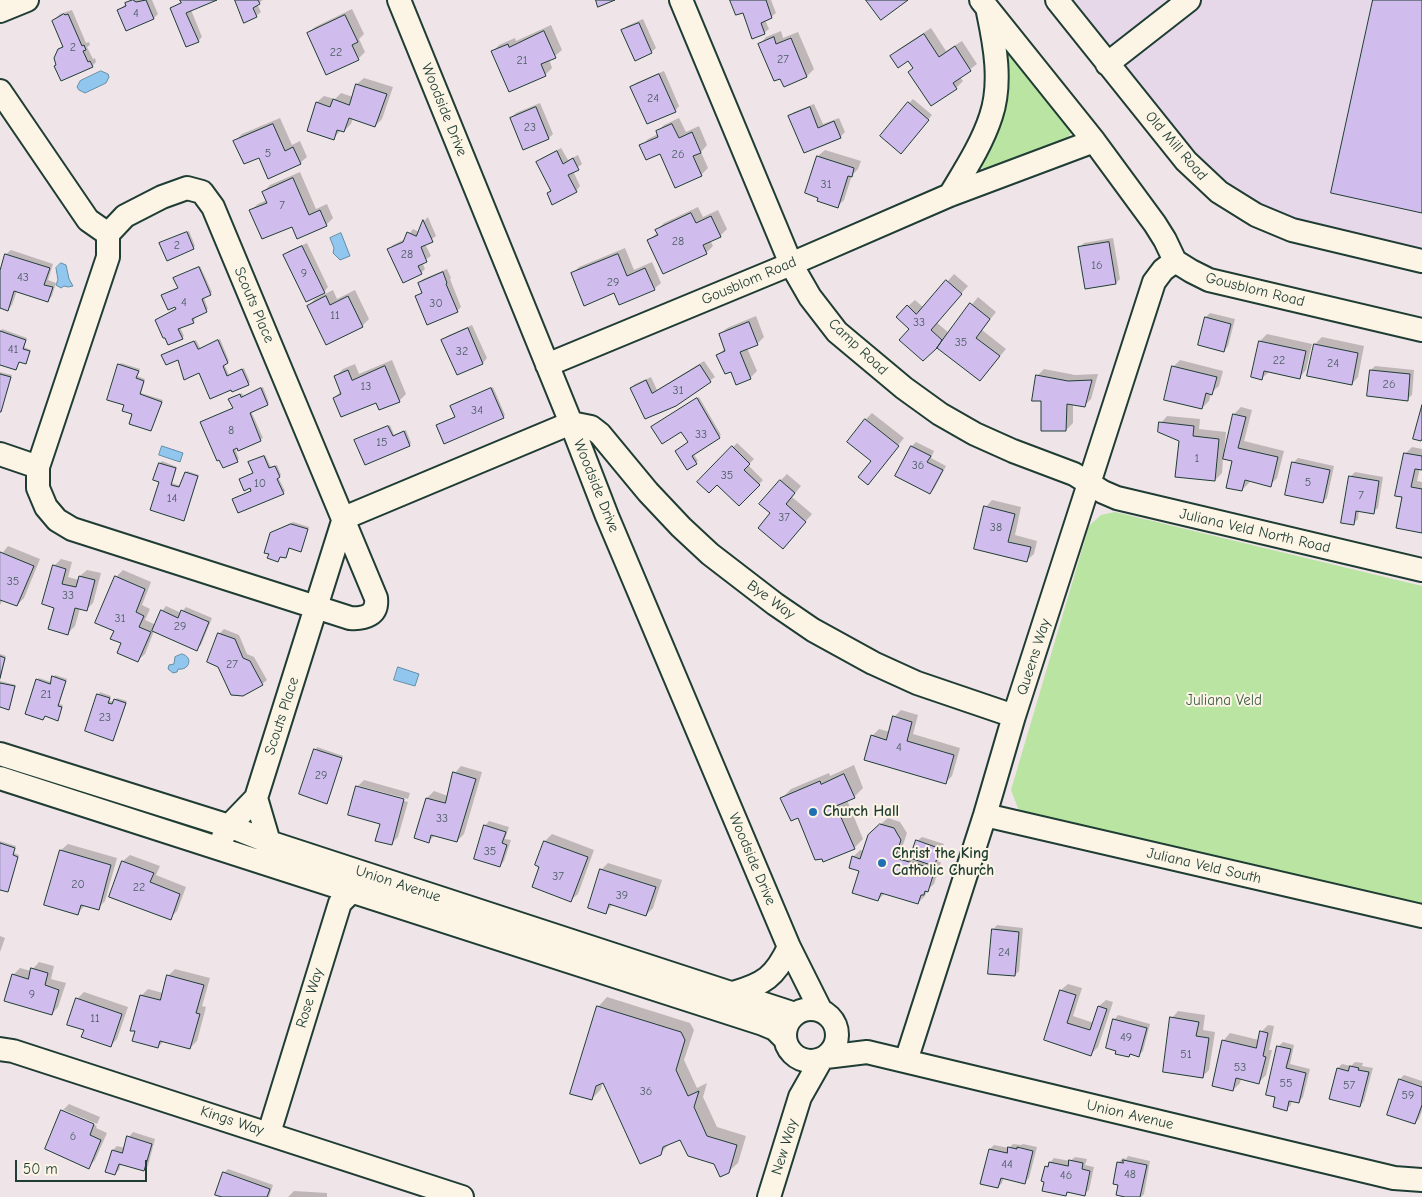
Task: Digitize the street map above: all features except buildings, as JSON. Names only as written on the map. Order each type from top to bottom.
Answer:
[{"type":"street","points":[[0,11],[27,0]]},
{"type":"street","name":"Woodside Drive","points":[[399,0],[571,422],[607,516],[798,969],[805,1012]]},
{"type":"street","name":"Camp Road","points":[[681,0],[791,264],[810,297],[837,332],[904,388],[940,414],[975,434],[1013,451],[1074,474],[1090,484]]},
{"type":"street","name":"Old Mill Road","points":[[1057,0],[1186,161],[1219,192],[1238,205],[1292,230],[1422,261]]},
{"type":"street","points":[[1107,64],[1189,0]]},
{"type":"street","points":[[984,3],[1094,141],[1155,224],[1175,261]]},
{"type":"street","points":[[950,195],[977,149],[992,115],[997,78],[994,41],[984,3]]},
{"type":"street","points":[[1,91],[88,220],[108,234]]},
{"type":"street","name":"Gousblom Road","points":[[547,365],[791,264],[950,195],[1094,141]]},
{"type":"street","name":"Scouts Place","points":[[187,188],[202,192],[213,207],[344,518],[376,598],[376,609],[371,615],[360,619],[350,618],[318,606],[72,529],[57,520],[46,507],[38,488],[38,467],[108,257],[108,234],[125,216],[162,197],[187,188]]},
{"type":"street","name":"Gousblom Road","points":[[1175,261],[1190,272],[1209,280],[1422,330]]},
{"type":"street","name":"Queens Way","points":[[906,1061],[985,815],[1014,716],[1154,282],[1163,270],[1175,261]]},
{"type":"street","points":[[344,518],[571,422]]},
{"type":"street","name":"Bye Way","points":[[571,422],[591,427],[600,434],[648,492],[710,554],[775,604],[813,630],[873,663],[917,682],[1014,716]]},
{"type":"street","points":[[0,454],[38,467]]},
{"type":"street","name":"Juliana Veld North Road","points":[[1090,484],[1117,498],[1422,570]]},
{"type":"street","name":"Scouts Place","points":[[217,849],[229,826],[256,798],[318,606],[344,518]]},
{"type":"street","name":"Union Avenue","points":[[0,754],[229,826],[266,853],[352,892],[614,965],[729,1002],[805,1012]]},
{"type":"street","name":"Union Avenue","points":[[0,778],[217,849],[266,853],[369,875],[614,965]]},
{"type":"street","points":[[256,798],[266,853]]},
{"type":"street","name":"Juliana Veld South","points":[[985,815],[1422,916]]},
{"type":"street","name":"Rose Way","points":[[269,1133],[340,903],[369,875]]},
{"type":"street","points":[[729,1002],[769,978],[782,961],[789,947]]},
{"type":"street","name":"Union Avenue","points":[[729,1002],[770,1027],[784,1039]]},
{"type":"street","points":[[805,1012],[831,1018],[836,1029],[837,1037],[834,1047],[816,1059],[790,1051],[784,1039],[786,1026],[805,1012]]},
{"type":"street","name":"Union Avenue","points":[[836,1029],[867,1052]]},
{"type":"street","name":"Kings Way","points":[[0,1049],[13,1050],[462,1197]]},
{"type":"street","name":"Union Avenue","points":[[816,1059],[867,1052],[1394,1178],[1422,1180]]},
{"type":"street","name":"New Way","points":[[770,1197],[800,1097],[816,1059]]},
{"type":"street","name":"Union Avenue","points":[[1394,1178],[1422,1190]]},
{"type":"shaded area","points":[[1057,0],[1422,0],[1422,261],[1238,205]]},
{"type":"green space","points":[[1009,49],[1072,126],[1071,133],[1066,140],[985,170],[981,166],[996,137],[1002,115],[1010,73],[1006,56]]},
{"type":"green space","name":"Juliana Veld","points":[[1115,512],[1422,586],[1422,908],[1026,819],[1018,808],[1011,790],[1089,526],[1101,515]]},
{"type":"green space","points":[[0,764],[204,829],[207,833],[0,771]]},
{"type":"water","points":[[101,71],[108,74],[109,77],[106,83],[85,93],[79,90],[77,87],[80,81]]},
{"type":"water","points":[[341,233],[350,256],[340,260],[333,253],[334,248],[330,238]]},
{"type":"water","points":[[61,263],[66,265],[69,279],[73,286],[61,288],[56,285],[58,280],[56,268]]},
{"type":"water","points":[[162,446],[183,453],[180,462],[159,455]]},
{"type":"water","points":[[182,654],[188,658],[189,663],[185,668],[178,669],[177,672],[173,673],[168,669],[169,665],[174,664],[175,657]]},
{"type":"water","points":[[398,667],[419,674],[415,686],[394,680]]},
{"type":"place","name":"Church Hall","points":[[813,812]]},
{"type":"place","name":"Christ the King Catholic Church","points":[[882,863]]}]
